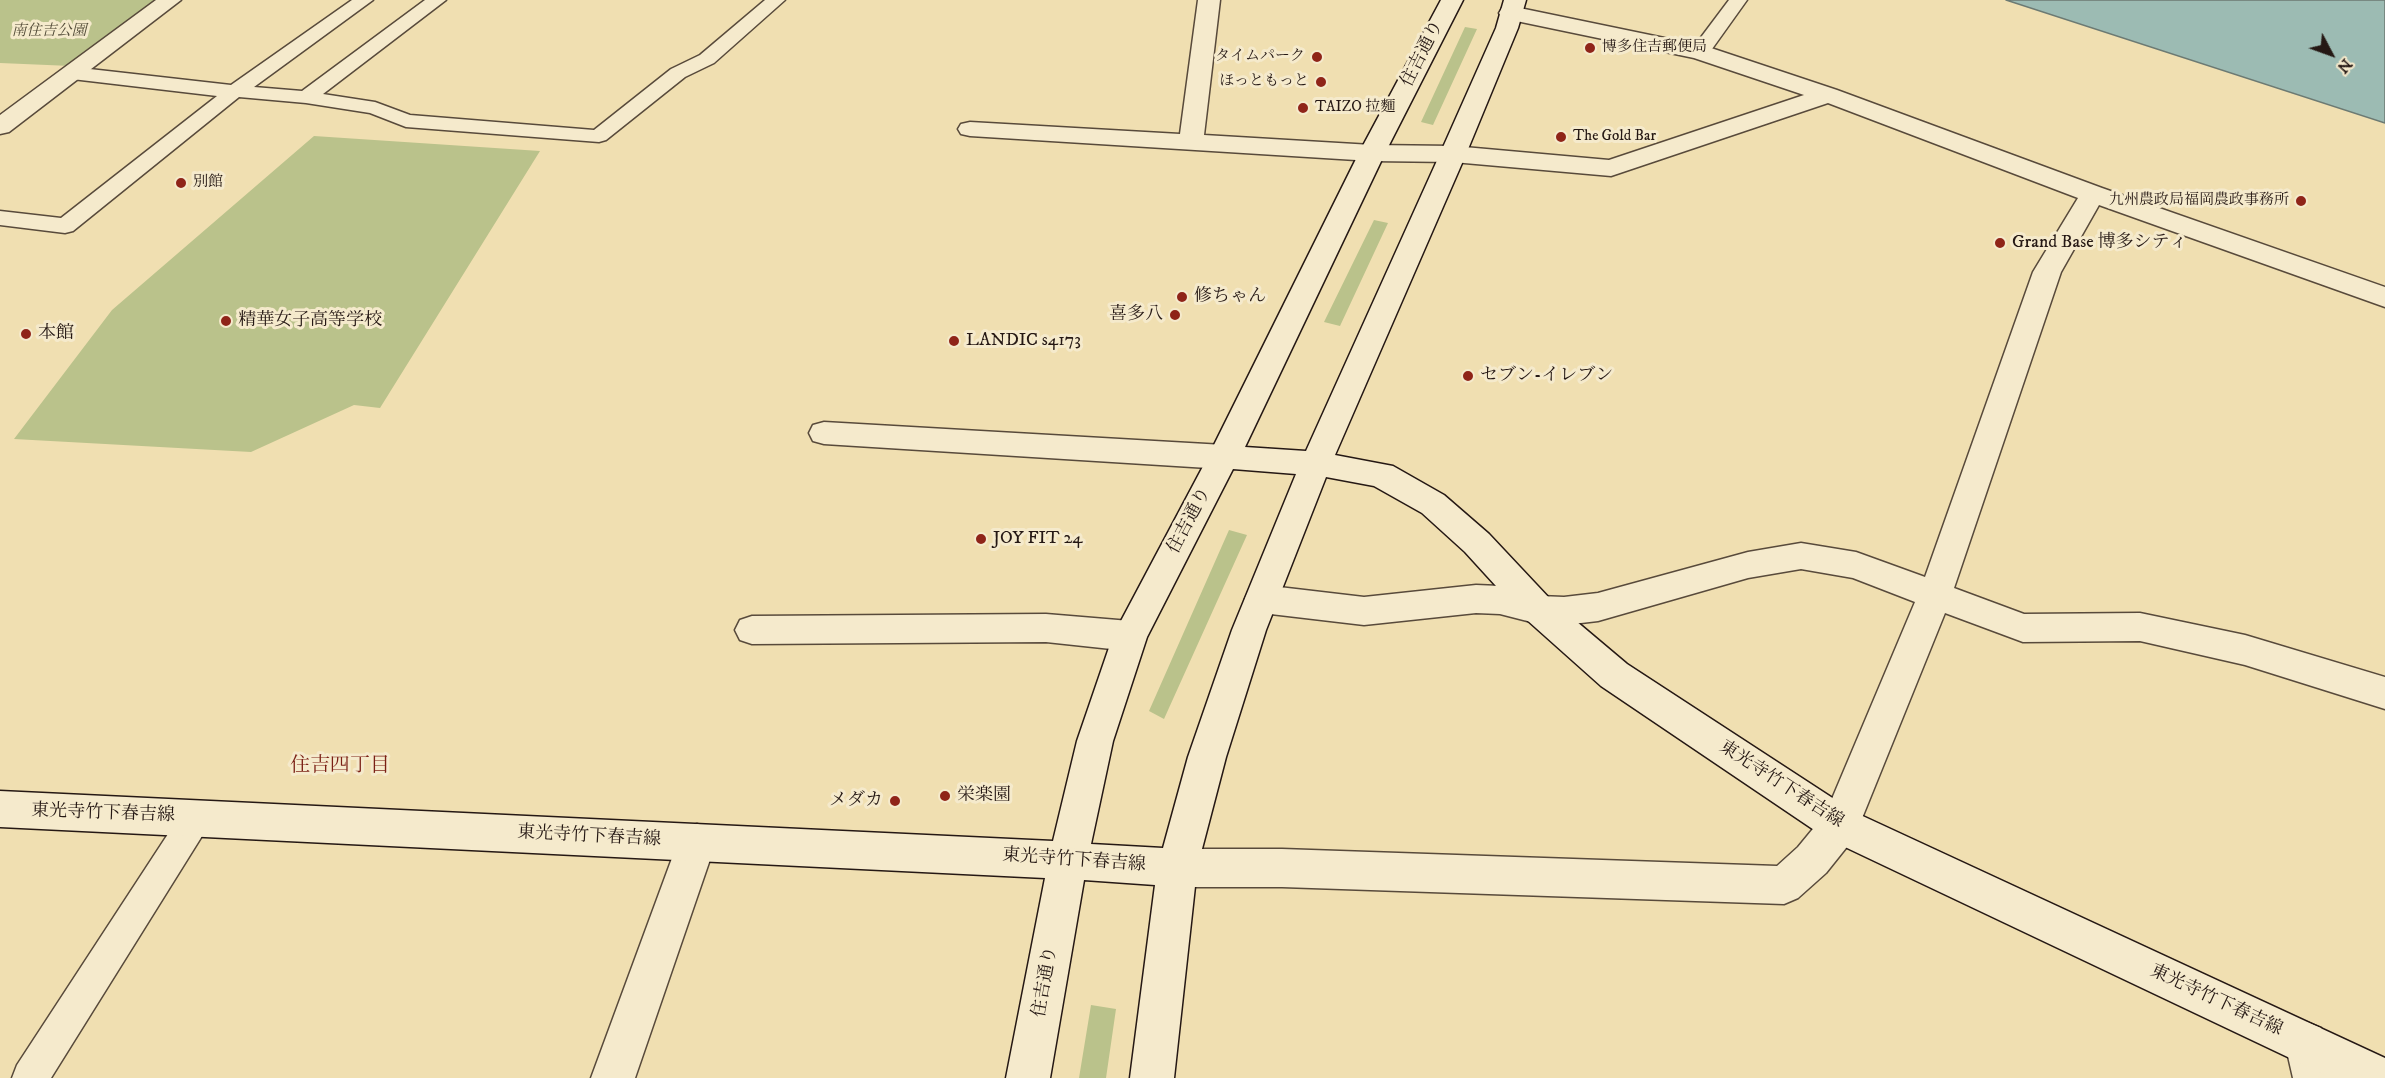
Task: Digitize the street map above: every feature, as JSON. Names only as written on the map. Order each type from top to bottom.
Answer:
[{"type":"street","points":[[0,127],[170,0]]},
{"type":"street","points":[[1191,142],[1209,0]]},
{"type":"street","name":"住吉通り","points":[[1028,1078],[1068,859],[1095,741],[1130,636],[1224,457],[1372,153],[1452,0]]},
{"type":"street","points":[[1152,1078],[1177,868],[1207,757],[1249,630],[1316,463],[1453,154],[1507,28],[1513,6],[1700,52],[1828,95],[2093,194],[2385,297]]},
{"type":"street","points":[[970,129],[1372,153],[1453,154],[1611,168],[1828,95]]},
{"type":"street","name":"東光寺竹下春吉線","points":[[0,809],[1068,859],[1177,868],[1294,868],[1784,885],[1812,860],[1840,825],[1935,595],[2047,272],[2093,194]]},
{"type":"street","name":"東光寺竹下春吉線","points":[[824,433],[1316,463],[1382,475],[1433,504],[1477,543],[1539,610],[1614,675],[1840,825],[2310,1060],[2380,1078]]},
{"type":"street","points":[[1262,599],[1364,612],[1476,599],[1500,600],[1539,610],[1564,610],[1598,607],[1748,565],[1801,556],[1856,565],[2023,628],[2140,627],[2245,650],[2385,693]]},
{"type":"street","points":[[752,630],[1046,628],[1130,636]]},
{"type":"street","points":[[613,1078],[697,842]]},
{"type":"lane","points":[[0,218],[65,226],[235,91],[364,0]]},
{"type":"lane","points":[[306,97],[437,0]]},
{"type":"lane","points":[[72,73],[306,97],[375,108],[406,122],[599,136],[678,73],[707,59],[776,0]]},
{"type":"lane","points":[[1700,52],[1738,0]]},
{"type":"lane","points":[[30,1078],[196,818]]},
{"type":"green space","name":"南住吉公園","points":[[0,0],[164,0],[71,66],[0,63]]},
{"type":"green space","points":[[1465,27],[1477,29],[1433,125],[1421,122]]},
{"type":"green space","points":[[314,136],[540,151],[380,408],[354,405],[251,452],[14,439],[112,310]]},
{"type":"green space","points":[[1374,220],[1388,223],[1340,326],[1324,322]]},
{"type":"green space","points":[[1229,530],[1247,535],[1164,719],[1149,711]]},
{"type":"green space","points":[[1091,1005],[1116,1009],[1106,1078],[1079,1078]]},
{"type":"water","points":[[2006,0],[2385,0],[2385,123]]},
{"type":"place","name":"博多住吉郵便局","points":[[1590,48]]},
{"type":"place","name":"タイムパーク","points":[[1317,57]]},
{"type":"place","name":"ほっともっと","points":[[1321,82]]},
{"type":"place","name":"TAIZO 拉麵","points":[[1303,108]]},
{"type":"place","name":"The Gold Bar","points":[[1561,137]]},
{"type":"place","name":"別館","points":[[181,183]]},
{"type":"place","name":"九州農政局福岡農政事務所","points":[[2301,201]]},
{"type":"place","name":"Grand Base 博多シティ","points":[[2000,243]]},
{"type":"place","name":"修ちゃん","points":[[1182,297]]},
{"type":"place","name":"喜多八","points":[[1175,315]]},
{"type":"place","name":"精華女子高等学校","points":[[226,321]]},
{"type":"place","name":"本館","points":[[26,334]]},
{"type":"place","name":"LANDIC s4173","points":[[954,341]]},
{"type":"place","name":"セブン-イレブン","points":[[1468,376]]},
{"type":"place","name":"JOY FIT 24","points":[[981,539]]},
{"type":"place","name":"栄楽園","points":[[945,796]]},
{"type":"place","name":"メダカ","points":[[895,801]]},
{"type":"district","name":"住吉四丁目","points":[[340,767]]}]
